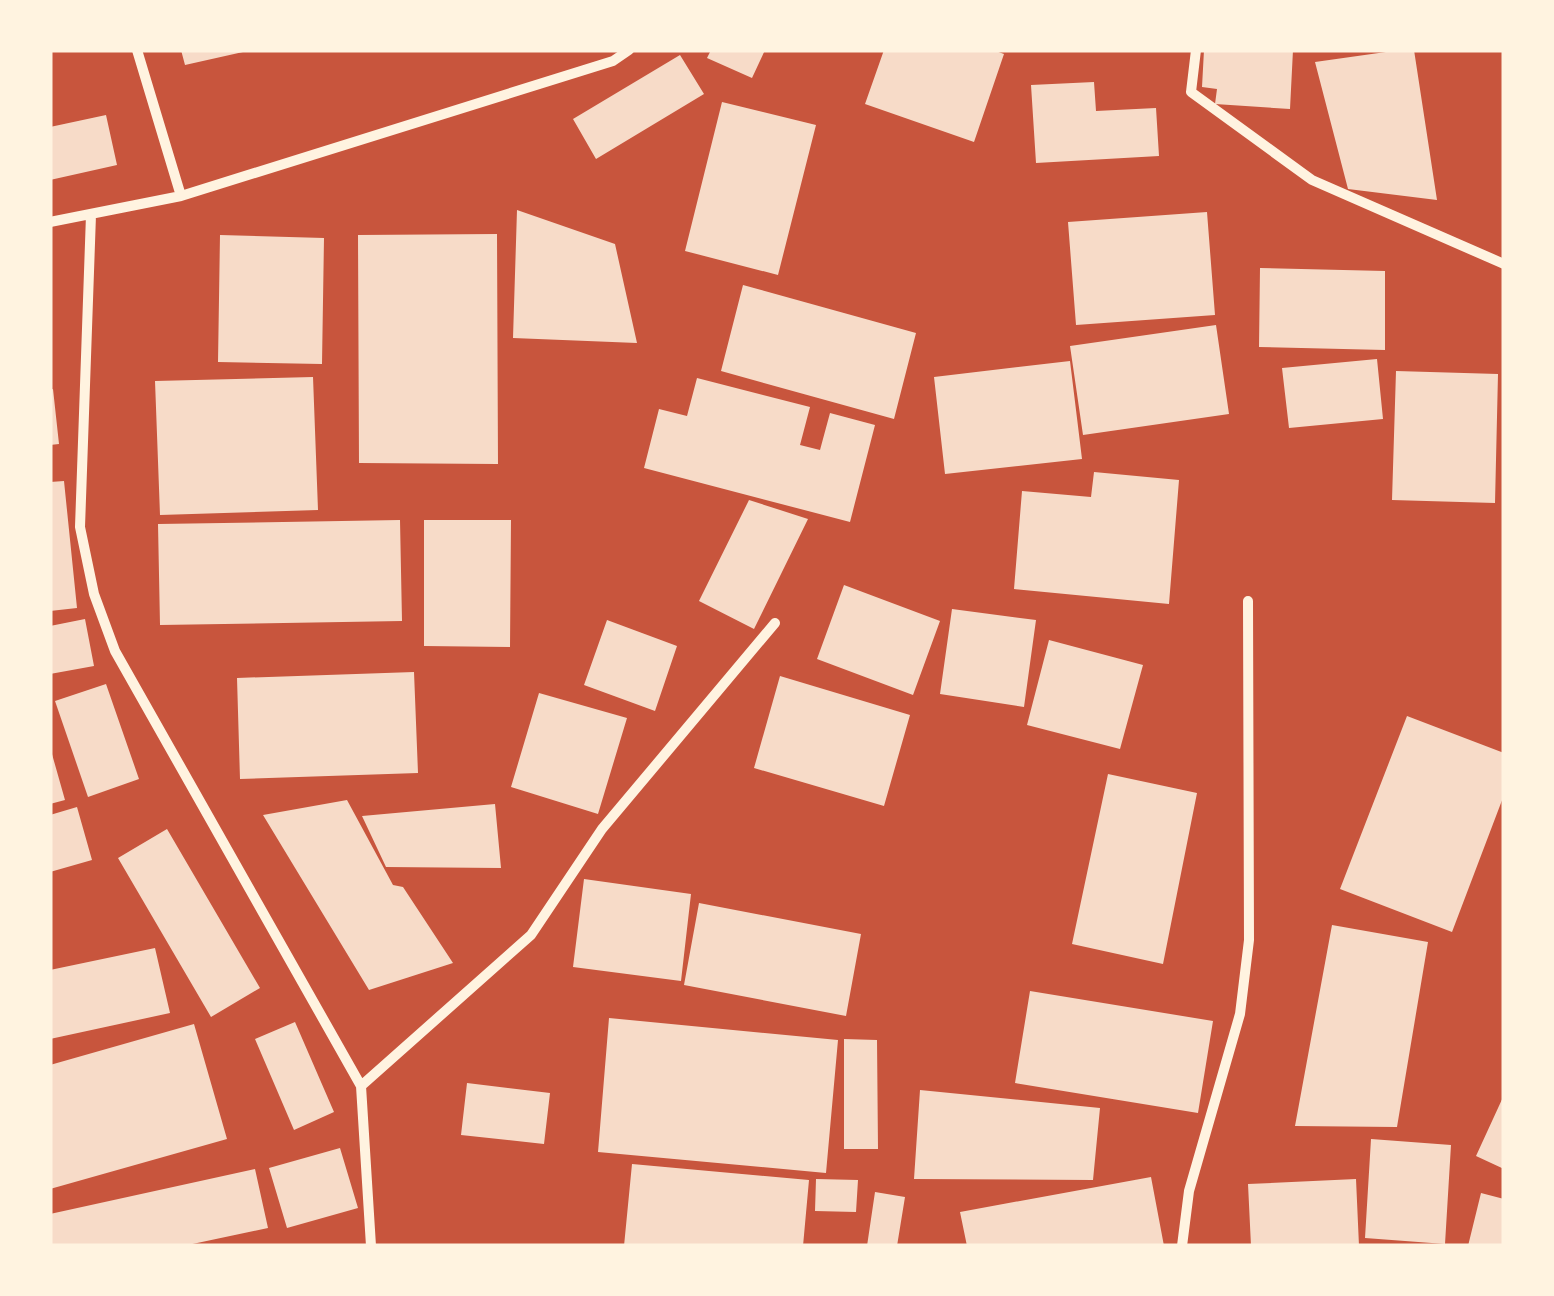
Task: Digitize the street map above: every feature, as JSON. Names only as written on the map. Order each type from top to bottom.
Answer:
[{"type":"street","points":[[137,50],[181,196]]},
{"type":"street","points":[[50,222],[181,196],[613,61],[630,50]]},
{"type":"street","points":[[1196,50],[1191,92],[1312,180],[1504,264]]},
{"type":"street","points":[[90,215],[80,527],[94,594],[115,651],[361,1086],[371,1246]]},
{"type":"street","points":[[1182,1246],[1189,1191],[1240,1014],[1248,940],[1248,601]]},
{"type":"street","points":[[361,1086],[531,935],[602,829],[775,623]]},
{"type":"building","points":[[181,50],[243,50],[243,52],[185,65]]},
{"type":"building","points":[[711,50],[765,50],[752,78],[707,58]]},
{"type":"building","points":[[884,50],[993,50],[1004,54],[974,142],[865,104]]},
{"type":"building","points":[[1204,50],[1293,50],[1290,109],[1215,104],[1217,89],[1202,87]]},
{"type":"building","points":[[1414,50],[1437,200],[1348,189],[1315,62]]},
{"type":"building","points":[[680,55],[704,94],[596,159],[573,119]]},
{"type":"building","points":[[1094,82],[1096,111],[1156,108],[1159,156],[1036,163],[1031,85]]},
{"type":"building","points":[[722,102],[816,125],[778,275],[685,251]]},
{"type":"building","points":[[106,115],[117,165],[50,180],[50,127]]},
{"type":"building","points":[[517,210],[615,244],[637,343],[513,338]]},
{"type":"building","points":[[1207,212],[1215,315],[1076,325],[1068,222]]},
{"type":"building","points":[[497,234],[498,464],[359,463],[358,235]]},
{"type":"building","points":[[220,235],[324,238],[322,364],[218,362]]},
{"type":"building","points":[[1260,268],[1385,271],[1385,350],[1259,347]]},
{"type":"building","points":[[743,285],[916,333],[894,419],[721,371]]},
{"type":"building","points":[[1216,325],[1229,414],[1083,435],[1070,346]]},
{"type":"building","points":[[1377,359],[1383,419],[1289,428],[1282,368]]},
{"type":"building","points":[[1070,361],[1082,459],[945,474],[934,377]]},
{"type":"building","points":[[1396,371],[1498,374],[1495,503],[1392,500]]},
{"type":"building","points":[[313,377],[318,510],[160,515],[155,381]]},
{"type":"building","points":[[697,378],[810,407],[800,445],[820,450],[830,413],[875,425],[850,522],[644,468],[659,409],[687,416]]},
{"type":"building","points":[[53,389],[59,444],[50,445],[50,390]]},
{"type":"building","points":[[1094,472],[1179,480],[1169,604],[1014,589],[1022,491],[1091,497]]},
{"type":"building","points":[[64,481],[77,608],[50,611],[50,482]]},
{"type":"building","points":[[749,500],[808,519],[754,629],[699,601]]},
{"type":"building","points":[[400,520],[402,621],[160,625],[158,524]]},
{"type":"building","points":[[424,520],[511,520],[510,647],[424,646]]},
{"type":"building","points":[[844,585],[940,621],[913,695],[817,659]]},
{"type":"building","points":[[952,609],[1036,620],[1024,707],[940,694]]},
{"type":"building","points":[[85,619],[94,666],[50,674],[50,626]]},
{"type":"building","points":[[607,620],[677,646],[655,711],[584,685]]},
{"type":"building","points":[[1049,640],[1143,665],[1120,749],[1027,725]]},
{"type":"building","points":[[414,672],[418,773],[240,779],[237,678]]},
{"type":"building","points":[[780,676],[910,715],[884,806],[754,768]]},
{"type":"building","points":[[106,684],[139,779],[88,797],[55,701]]},
{"type":"building","points":[[539,693],[627,718],[598,814],[511,787]]},
{"type":"building","points":[[1407,716],[1504,753],[1504,795],[1452,932],[1340,889]]},
{"type":"building","points":[[50,747],[65,800],[50,804]]},
{"type":"building","points":[[1108,774],[1197,793],[1163,964],[1072,944]]},
{"type":"building","points":[[347,800],[393,885],[403,887],[453,963],[369,990],[263,815]]},
{"type":"building","points":[[495,804],[501,868],[386,867],[362,816]]},
{"type":"building","points":[[77,807],[92,860],[50,872],[50,815]]},
{"type":"building","points":[[167,829],[260,988],[211,1017],[118,858]]},
{"type":"building","points":[[584,879],[691,894],[681,981],[573,967]]},
{"type":"building","points":[[699,903],[861,934],[846,1016],[684,985]]},
{"type":"building","points":[[1332,925],[1428,942],[1397,1127],[1295,1126]]},
{"type":"building","points":[[155,948],[170,1013],[50,1039],[50,970]]},
{"type":"building","points":[[1030,991],[1213,1021],[1198,1113],[1015,1083]]},
{"type":"building","points":[[609,1018],[838,1040],[826,1173],[598,1152]]},
{"type":"building","points":[[295,1022],[334,1112],[294,1130],[255,1039]]},
{"type":"building","points":[[194,1024],[227,1139],[50,1189],[50,1065]]},
{"type":"building","points":[[844,1039],[877,1040],[878,1149],[844,1149]]},
{"type":"building","points":[[467,1083],[550,1093],[544,1144],[461,1135]]},
{"type":"building","points":[[920,1090],[1100,1108],[1093,1180],[914,1179]]},
{"type":"building","points":[[1504,1095],[1504,1169],[1476,1156]]},
{"type":"building","points":[[1371,1139],[1451,1145],[1445,1244],[1365,1238]]},
{"type":"building","points":[[340,1148],[358,1208],[287,1228],[269,1168]]},
{"type":"building","points":[[632,1164],[809,1180],[803,1246],[624,1246]]},
{"type":"building","points":[[255,1169],[268,1228],[183,1246],[50,1246],[50,1214]]},
{"type":"building","points":[[1151,1177],[1164,1246],[967,1246],[960,1212]]},
{"type":"building","points":[[816,1179],[858,1180],[856,1212],[815,1211]]},
{"type":"building","points":[[1356,1179],[1359,1246],[1251,1246],[1248,1184]]},
{"type":"building","points":[[875,1192],[905,1197],[897,1246],[867,1246]]},
{"type":"building","points":[[1481,1193],[1504,1199],[1504,1246],[1468,1246]]}]
